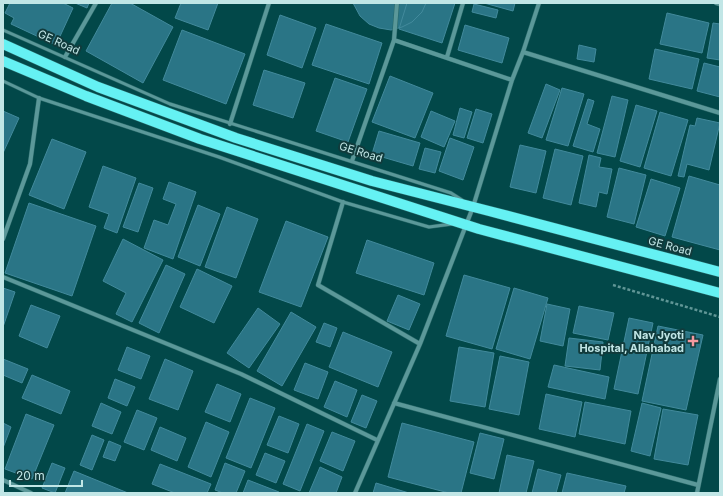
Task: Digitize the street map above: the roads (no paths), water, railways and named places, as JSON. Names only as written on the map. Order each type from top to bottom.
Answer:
[{"type":"main road","points":[[3,44],[98,87],[236,138],[372,181],[473,207]]},
{"type":"main road","points":[[3,61],[86,96],[200,139],[463,224],[720,293]]},
{"type":"main road","name":"GE Road","points":[[473,207],[720,272]]},
{"type":"street","points":[[64,57],[96,3]]},
{"type":"street","points":[[230,124],[269,3]]},
{"type":"street","points":[[352,161],[394,40],[397,3]]},
{"type":"street","points":[[447,57],[463,3]]},
{"type":"street","points":[[355,493],[420,344],[463,224],[473,207],[512,80],[539,3]]},
{"type":"street","points":[[716,3],[720,4]]},
{"type":"street","points":[[394,40],[512,80]]},
{"type":"street","points":[[523,52],[720,113]]},
{"type":"street","points":[[3,239],[30,164],[39,98]]},
{"type":"street","points":[[343,202],[318,285],[420,344]]},
{"type":"street","points":[[3,277],[241,374],[377,440]]},
{"type":"street","points":[[697,493],[720,379]]},
{"type":"street","points":[[394,403],[698,484]]},
{"type":"street","points":[[3,480],[31,493]]},
{"type":"lane","name":"GE Road","points":[[3,30],[170,104],[451,193],[473,207]]},
{"type":"lane","points":[[3,81],[39,98],[219,157],[343,202],[429,227],[463,224]]},
{"type":"place","name":"Nav Jyoti Hospital, Allahabad","points":[[693,341]]}]
